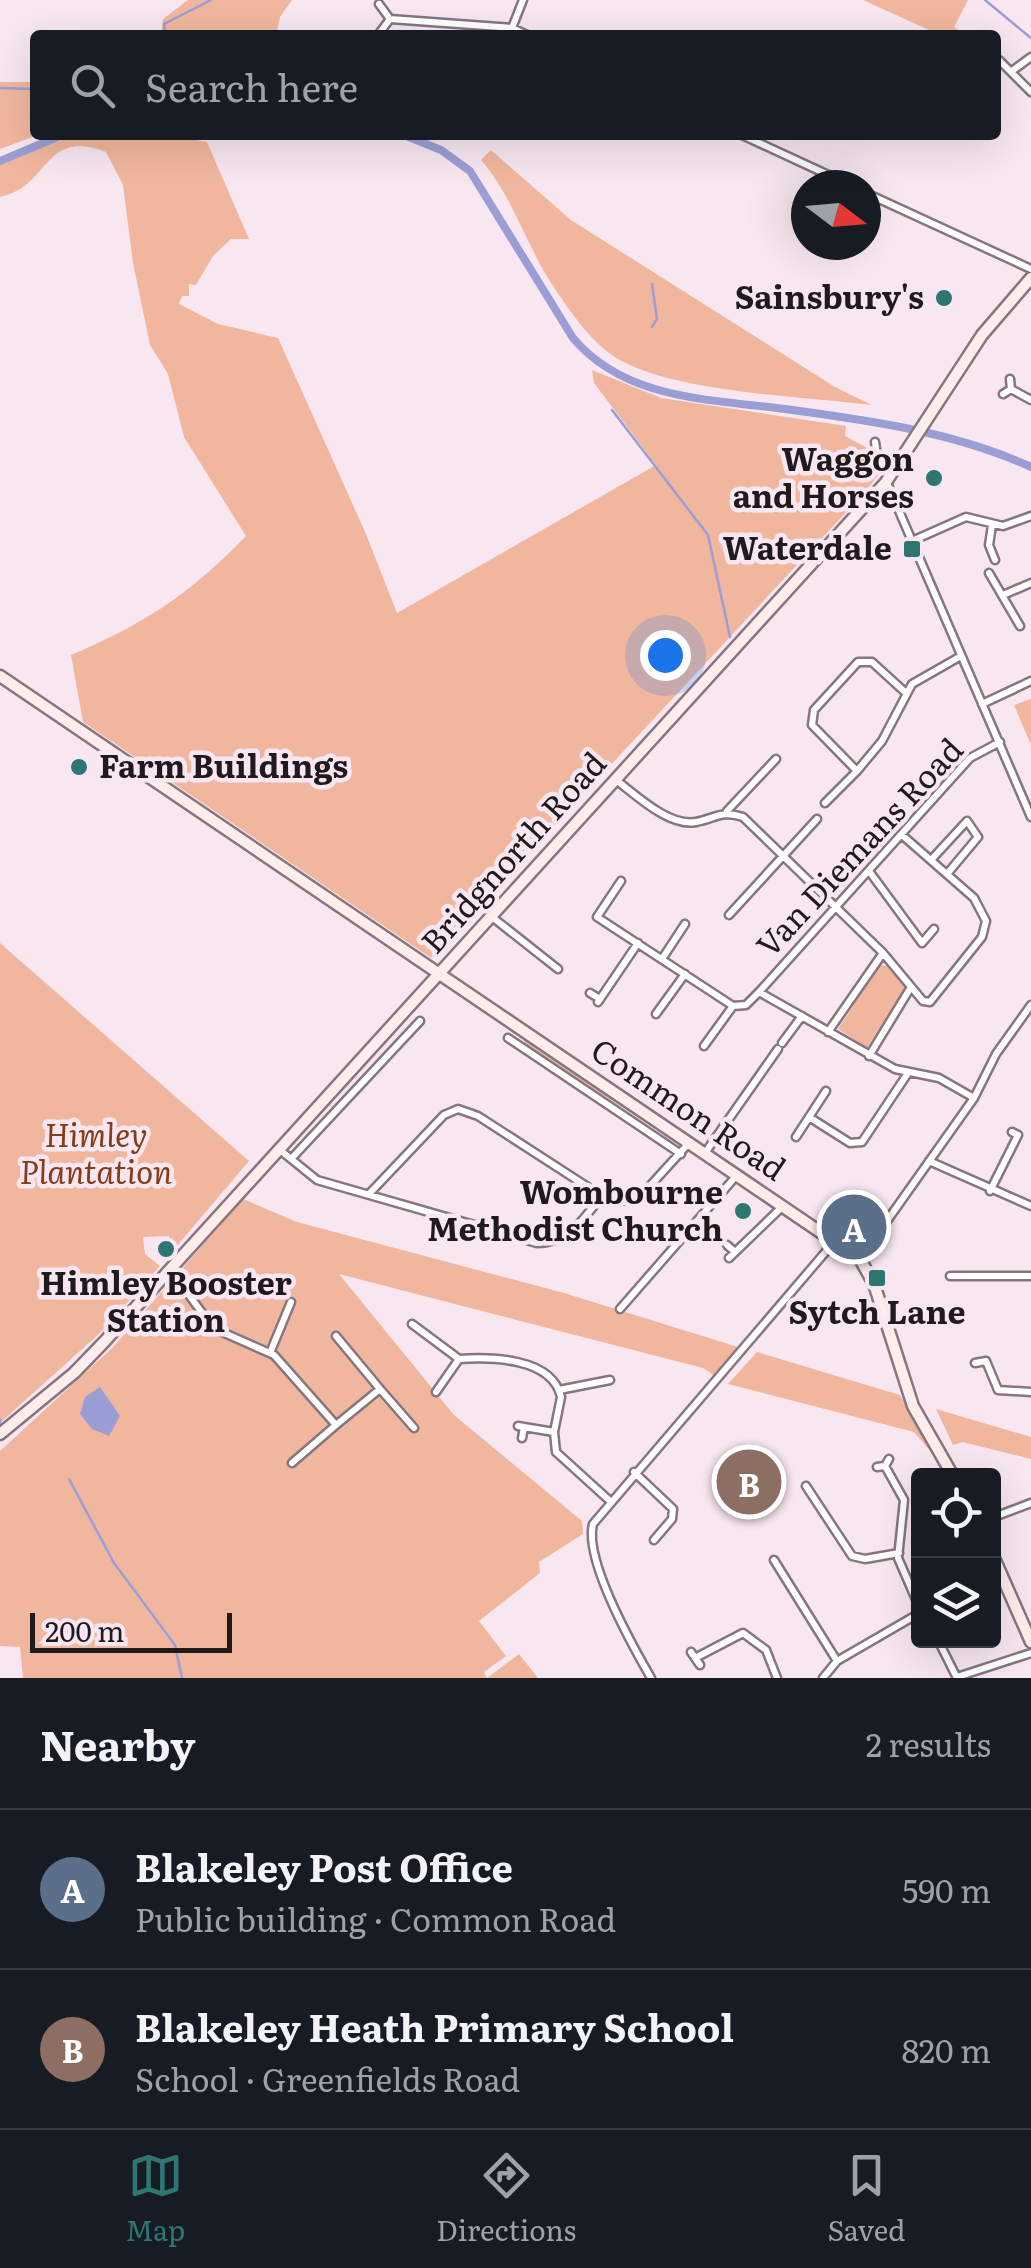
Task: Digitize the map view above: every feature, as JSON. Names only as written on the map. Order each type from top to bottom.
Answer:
[{"type":"main road","name":"Bridgnorth Road","points":[[0,1434],[74,1373],[888,479],[917,441],[982,335],[1031,278]]},
{"type":"main road","name":"Common Road","points":[[0,676],[860,1259],[874,1284],[913,1406],[949,1468]]},
{"type":"main road","points":[[1001,1582],[1030,1635]]},
{"type":"street","points":[[512,28],[523,0]]},
{"type":"street","points":[[379,4],[390,19],[516,30]]},
{"type":"street","points":[[382,30],[390,19]]},
{"type":"street","points":[[1012,72],[1030,60]]},
{"type":"street","points":[[1001,62],[1031,92]]},
{"type":"street","points":[[753,140],[818,170]]},
{"type":"street","points":[[881,199],[1031,269]]},
{"type":"street","points":[[1010,379],[1011,389]]},
{"type":"street","points":[[1003,394],[1011,389]]},
{"type":"street","points":[[1011,389],[1031,400]]},
{"type":"street","points":[[875,442],[878,462],[1031,818]]},
{"type":"street","points":[[912,542],[966,517],[992,525],[1011,524],[1031,516]]},
{"type":"street","points":[[990,555],[992,525]]},
{"type":"street","points":[[989,573],[1020,626]]},
{"type":"street","points":[[1003,595],[1031,582]]},
{"type":"street","points":[[826,804],[830,791],[857,771],[882,741],[906,693],[920,677],[961,656]]},
{"type":"street","points":[[857,771],[816,729],[814,710],[864,661],[872,662],[906,693]]},
{"type":"street","points":[[982,704],[1031,681]]},
{"type":"street","name":"Van Diemans Road","points":[[760,992],[970,758],[1000,742]]},
{"type":"street","points":[[615,780],[675,820],[696,822],[726,811],[776,759]]},
{"type":"street","points":[[726,811],[742,817],[837,906],[923,1000],[936,1000],[985,932],[980,904],[902,835]]},
{"type":"street","points":[[729,915],[817,818]]},
{"type":"street","points":[[931,860],[967,821],[978,837],[947,874]]},
{"type":"street","points":[[869,871],[922,943],[934,930]]},
{"type":"street","points":[[626,893],[619,884],[597,916],[733,1006],[746,1005],[760,992],[870,1056],[908,1073],[939,1078],[974,1098]]},
{"type":"street","points":[[491,916],[558,969]]},
{"type":"street","points":[[662,959],[681,926]]},
{"type":"street","points":[[590,992],[599,1001],[638,944]]},
{"type":"street","points":[[548,961],[554,952]]},
{"type":"street","points":[[828,1032],[884,953]]},
{"type":"street","points":[[652,1003],[658,1012],[685,974]]},
{"type":"street","points":[[870,1056],[911,987]]},
{"type":"street","points":[[860,1259],[974,1098],[996,1054],[1031,1005]]},
{"type":"street","points":[[704,1046],[733,1006]]},
{"type":"street","points":[[705,1152],[802,1016]]},
{"type":"street","points":[[291,1159],[420,1020]]},
{"type":"street","name":"Common Road","points":[[523,1030],[512,1040],[681,1154]]},
{"type":"street","points":[[372,1046],[384,1058]]},
{"type":"street","points":[[809,1117],[850,1143],[862,1142],[908,1073]]},
{"type":"street","points":[[796,1137],[826,1091]]},
{"type":"street","points":[[369,1194],[444,1115],[458,1109],[478,1116],[600,1198],[617,1203],[640,1198],[689,1143]]},
{"type":"street","points":[[990,1191],[1018,1135],[1012,1132]]},
{"type":"street","points":[[280,1150],[317,1180],[537,1243],[554,1243],[570,1234],[600,1198]]},
{"type":"street","points":[[929,1162],[1031,1206]]},
{"type":"street","points":[[626,1307],[737,1174]]},
{"type":"street","points":[[727,1245],[732,1255],[784,1205]]},
{"type":"street","points":[[651,1678],[616,1610],[592,1540],[593,1524],[634,1472],[745,1351],[835,1240]]},
{"type":"street","points":[[170,1269],[213,1328],[270,1353],[336,1425]]},
{"type":"street","points":[[950,1276],[1031,1276]]},
{"type":"street","points":[[270,1353],[291,1302]]},
{"type":"street","points":[[418,1324],[458,1359],[507,1359],[546,1375],[559,1390],[556,1452],[610,1501]]},
{"type":"street","points":[[336,1336],[414,1428]]},
{"type":"street","points":[[436,1392],[458,1359]]},
{"type":"street","points":[[974,1363],[988,1363],[998,1390],[1031,1392]]},
{"type":"street","points":[[559,1390],[610,1380]]},
{"type":"street","points":[[292,1463],[380,1389]]},
{"type":"street","points":[[522,1438],[521,1427],[554,1432]]},
{"type":"street","points":[[884,1464],[900,1487],[906,1509],[899,1553],[911,1585]]},
{"type":"street","points":[[634,1472],[678,1508],[654,1540]]},
{"type":"street","points":[[806,1486],[852,1556],[865,1559],[899,1553]]},
{"type":"street","points":[[1001,1514],[1031,1503]]},
{"type":"street","points":[[774,1560],[837,1662]]},
{"type":"street","points":[[823,1678],[837,1662],[911,1618]]},
{"type":"street","points":[[695,1658],[743,1633],[766,1650],[777,1678]]},
{"type":"street","points":[[942,1648],[957,1678],[1031,1652]]},
{"type":"green space","points":[[188,0],[292,0],[280,17],[277,30],[162,30],[163,19]]},
{"type":"green space","points":[[863,0],[968,0],[954,27],[958,30],[929,30]]},
{"type":"green space","points":[[0,82],[30,82],[30,138],[0,149]]},
{"type":"green space","points":[[60,140],[207,142],[249,239],[231,239],[213,256],[196,285],[189,284],[189,296],[182,296],[179,304],[218,324],[278,338],[397,613],[656,465],[594,383],[592,370],[661,398],[846,426],[845,436],[869,449],[879,474],[431,958],[83,722],[71,655],[165,606],[246,536],[184,437],[168,374],[150,345],[133,263],[123,185],[106,152],[85,147],[58,153],[29,182],[0,197],[0,164]]},
{"type":"green space","points":[[491,150],[571,220],[835,387],[872,405],[706,386],[643,370],[618,359],[582,326],[543,270],[502,190],[481,160]]},
{"type":"green space","points":[[1031,699],[1031,745],[1014,705]]},
{"type":"green space","name":"Himley Plantation","points":[[0,943],[249,1161],[170,1254],[169,1236],[143,1237],[145,1254],[160,1266],[100,1333],[0,1423]]},
{"type":"green space","points":[[880,965],[887,966],[906,988],[867,1048],[838,1029]]},
{"type":"green space","points":[[526,1037],[680,1141],[680,1144],[523,1044]]},
{"type":"green space","points":[[243,1199],[297,1222],[564,1293],[738,1347],[716,1377],[703,1368],[339,1274],[454,1415],[582,1521],[583,1534],[539,1562],[540,1573],[479,1621],[506,1656],[484,1672],[487,1678],[23,1678],[20,1647],[0,1646],[0,1451],[113,1347]]},
{"type":"green space","points":[[757,1352],[900,1395],[935,1449],[931,1452],[914,1432],[728,1384]]},
{"type":"green space","points":[[936,1409],[1031,1437],[1031,1459],[963,1442],[953,1445]]},
{"type":"green space","points":[[519,1654],[538,1678],[487,1678]]},
{"type":"water","points":[[100,1387],[120,1416],[109,1436],[92,1429],[80,1414],[85,1397]]},
{"type":"waterway","points":[[165,30],[164,24],[211,0]]},
{"type":"waterway","points":[[985,0],[1031,38]]},
{"type":"waterway","points":[[0,88],[30,89]]},
{"type":"waterway","points":[[0,161],[50,140]]},
{"type":"waterway","points":[[416,140],[441,150],[470,171],[573,338],[618,374],[670,393],[910,429],[972,445],[1031,467]]},
{"type":"waterway","points":[[652,284],[657,319],[652,327]]},
{"type":"waterway","points":[[612,410],[708,535],[730,637]]},
{"type":"waterway","points":[[0,1420],[0,1427]]},
{"type":"waterway","points":[[69,1479],[114,1563],[175,1645],[182,1678]]},
{"type":"place","name":"Sainsbury's","points":[[944,298]]},
{"type":"place","name":"Waggon and Horses","points":[[934,478]]},
{"type":"place","name":"Waterdale","points":[[912,549]]},
{"type":"place","name":"Farm Buildings","points":[[79,767]]},
{"type":"place","name":"Wombourne Methodist Church","points":[[743,1211]]},
{"type":"place","name":"Blakeley Post Office","points":[[854,1227]]},
{"type":"place","name":"Himley Booster Station","points":[[166,1249]]},
{"type":"place","name":"Sytch Lane","points":[[877,1278]]},
{"type":"place","name":"Blakeley Heath Primary School","points":[[749,1482]]}]
